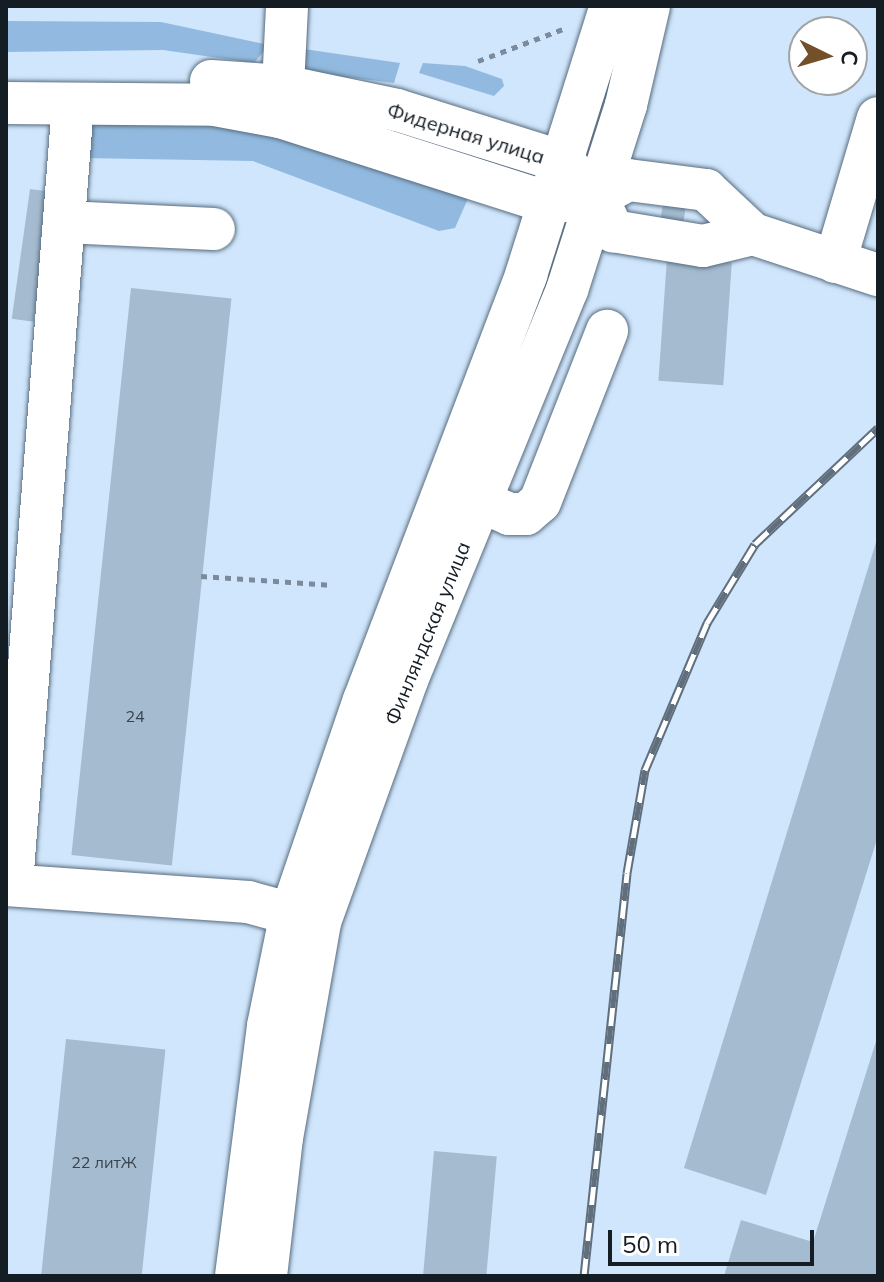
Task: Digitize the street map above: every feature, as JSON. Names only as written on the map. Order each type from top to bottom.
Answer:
[{"type":"street","points":[[283,86],[287,6]]},
{"type":"street","name":"Финляндская улица","points":[[236,1276],[268,1026],[563,162],[611,6]]},
{"type":"street","name":"Финляндская улица","points":[[266,1276],[306,917],[567,290],[597,197],[649,6]]},
{"type":"street","name":"Фидерная улица","points":[[6,78],[283,86],[397,110],[563,162],[597,197]]},
{"type":"street","name":"Фидерная улица","points":[[6,103],[215,105],[280,117],[549,203],[597,197]]},
{"type":"street","points":[[73,104],[64,222],[22,534],[9,884],[248,902],[306,917]]},
{"type":"street","points":[[835,262],[878,118]]},
{"type":"street","points":[[753,234],[703,246],[613,231],[597,197],[628,180],[706,190],[753,234],[878,275]]},
{"type":"street","points":[[64,222],[214,229]]},
{"type":"street","points":[[479,501],[509,514],[526,514],[540,502],[607,331]]},
{"type":"path","points":[[478,61],[566,28]]},
{"type":"path","points":[[201,576],[333,585]]},
{"type":"shaded area","points":[[6,21],[161,22],[269,45],[254,63],[163,50],[6,52]]},
{"type":"shaded area","points":[[297,48],[400,63],[394,83],[305,72]]},
{"type":"shaded area","points":[[423,63],[465,66],[502,79],[504,86],[494,96],[419,73]]},
{"type":"shaded area","points":[[83,109],[233,125],[470,194],[455,228],[439,231],[253,161],[83,158]]},
{"type":"building","points":[[30,189],[52,192],[34,322],[12,319]]},
{"type":"building","points":[[663,201],[686,204],[683,230],[660,227]]},
{"type":"building","points":[[667,258],[732,263],[723,385],[658,381]]},
{"type":"building","points":[[131,288],[231,299],[172,865],[71,855]]},
{"type":"building","points":[[877,539],[878,836],[766,1195],[684,1168]]},
{"type":"building","points":[[878,1035],[878,1276],[724,1276],[741,1220],[813,1242]]},
{"type":"building","points":[[66,1039],[165,1049],[142,1276],[41,1276]]},
{"type":"building","points":[[434,1151],[497,1156],[486,1276],[423,1276]]},
{"type":"railway","points":[[584,1276],[627,873],[645,770],[707,623],[755,544],[878,428]]}]
